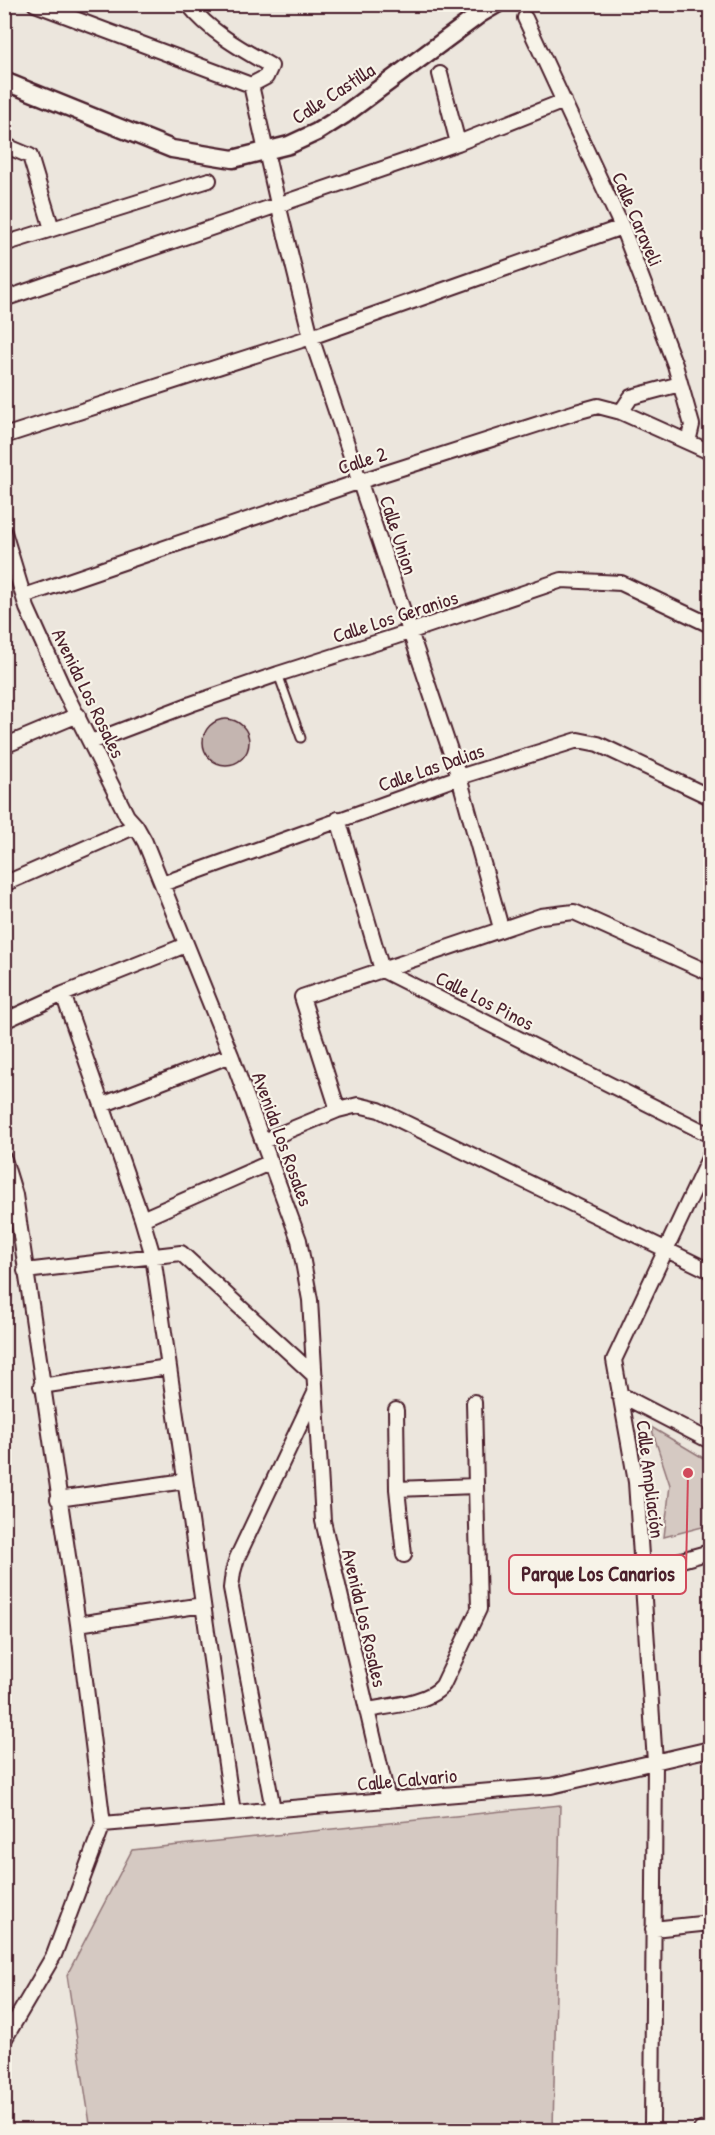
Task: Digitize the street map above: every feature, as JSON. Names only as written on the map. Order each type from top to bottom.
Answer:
[{"type":"street","points":[[35,4],[59,8],[251,85],[266,77],[271,66],[240,49],[208,26],[200,20],[188,4]]},
{"type":"street","name":"Calle Castilla","points":[[4,81],[172,149],[234,159],[289,146],[317,132],[344,115],[479,9],[497,4]]},
{"type":"street","name":"Calle Caraveli","points":[[525,18],[622,227],[680,384],[692,426],[688,442]]},
{"type":"street","points":[[440,74],[458,143]]},
{"type":"street","name":"Calle Union","points":[[251,85],[311,337],[459,777],[501,928]]},
{"type":"street","points":[[4,299],[458,143],[564,101]]},
{"type":"street","points":[[4,145],[30,156],[52,229]]},
{"type":"street","points":[[4,244],[209,180]]},
{"type":"street","points":[[4,436],[311,337],[622,227]]},
{"type":"street","points":[[621,412],[631,397],[680,384]]},
{"type":"street","name":"Calle 2","points":[[24,596],[361,481],[576,411],[598,406],[621,412],[711,452]]},
{"type":"street","name":"Avenida Los Rosales","points":[[4,532],[7,552],[50,658],[127,816],[145,842],[231,1054],[299,1240],[310,1300],[323,1521],[388,1800]]},
{"type":"street","name":"Calle Los Geranios","points":[[91,742],[278,674],[562,580],[621,583],[711,625]]},
{"type":"street","points":[[4,746],[78,715]]},
{"type":"street","name":"Calle Las Dalias","points":[[162,884],[459,777],[578,740],[598,744],[711,797]]},
{"type":"street","points":[[338,819],[382,970]]},
{"type":"street","points":[[4,884],[136,826]]},
{"type":"street","points":[[338,1110],[302,997],[501,928],[541,916],[574,912],[711,973]]},
{"type":"street","points":[[4,1022],[63,994],[186,945]]},
{"type":"street","name":"Calle Los Pinos","points":[[382,970],[711,1135]]},
{"type":"street","points":[[63,994],[153,1256],[233,1813]]},
{"type":"street","points":[[102,1105],[231,1054]]},
{"type":"street","points":[[263,1141],[338,1110],[358,1105],[379,1110],[711,1271]]},
{"type":"street","name":"Calle Ampliación","points":[[655,2130],[652,2124],[652,1929],[655,1762],[636,1482],[614,1360],[711,1156]]},
{"type":"street","points":[[4,1159],[15,1195],[41,1386],[78,1624],[103,1824],[54,1955],[4,2040]]},
{"type":"street","points":[[142,1219],[271,1162]]},
{"type":"street","points":[[25,1271],[180,1253],[315,1376]]},
{"type":"street","points":[[41,1386],[168,1367]]},
{"type":"street","points":[[273,1809],[231,1588],[237,1558],[317,1390]]},
{"type":"street","points":[[619,1394],[711,1441]]},
{"type":"street","points":[[367,1710],[426,1697],[438,1692],[479,1609],[474,1402]]},
{"type":"street","points":[[396,1410],[397,1489],[404,1555]]},
{"type":"street","points":[[58,1499],[185,1482]]},
{"type":"street","points":[[397,1489],[475,1486]]},
{"type":"street","points":[[642,1570],[711,1552]]},
{"type":"street","points":[[78,1624],[203,1605]]},
{"type":"street","name":"Calle Calvario","points":[[103,1824],[551,1786],[711,1749]]},
{"type":"street","points":[[652,1929],[711,1923]]},
{"type":"street","points":[[701,2130],[711,2127]]},
{"type":"lane","points":[[278,674],[300,738]]},
{"type":"shaded area","points":[[651,1427],[710,1462],[710,1525],[664,1537],[670,1485]]},
{"type":"shaded area","points":[[560,1805],[553,2130],[91,2130],[67,1975],[132,1850]]},
{"type":"building","points":[[226,719],[235,720],[243,725],[248,733],[248,751],[243,759],[235,764],[226,765],[217,764],[209,759],[204,751],[203,742],[204,733],[209,725],[217,720]]},
{"type":"place","name":"Parque Los Canarios","points":[[688,1473]]}]
